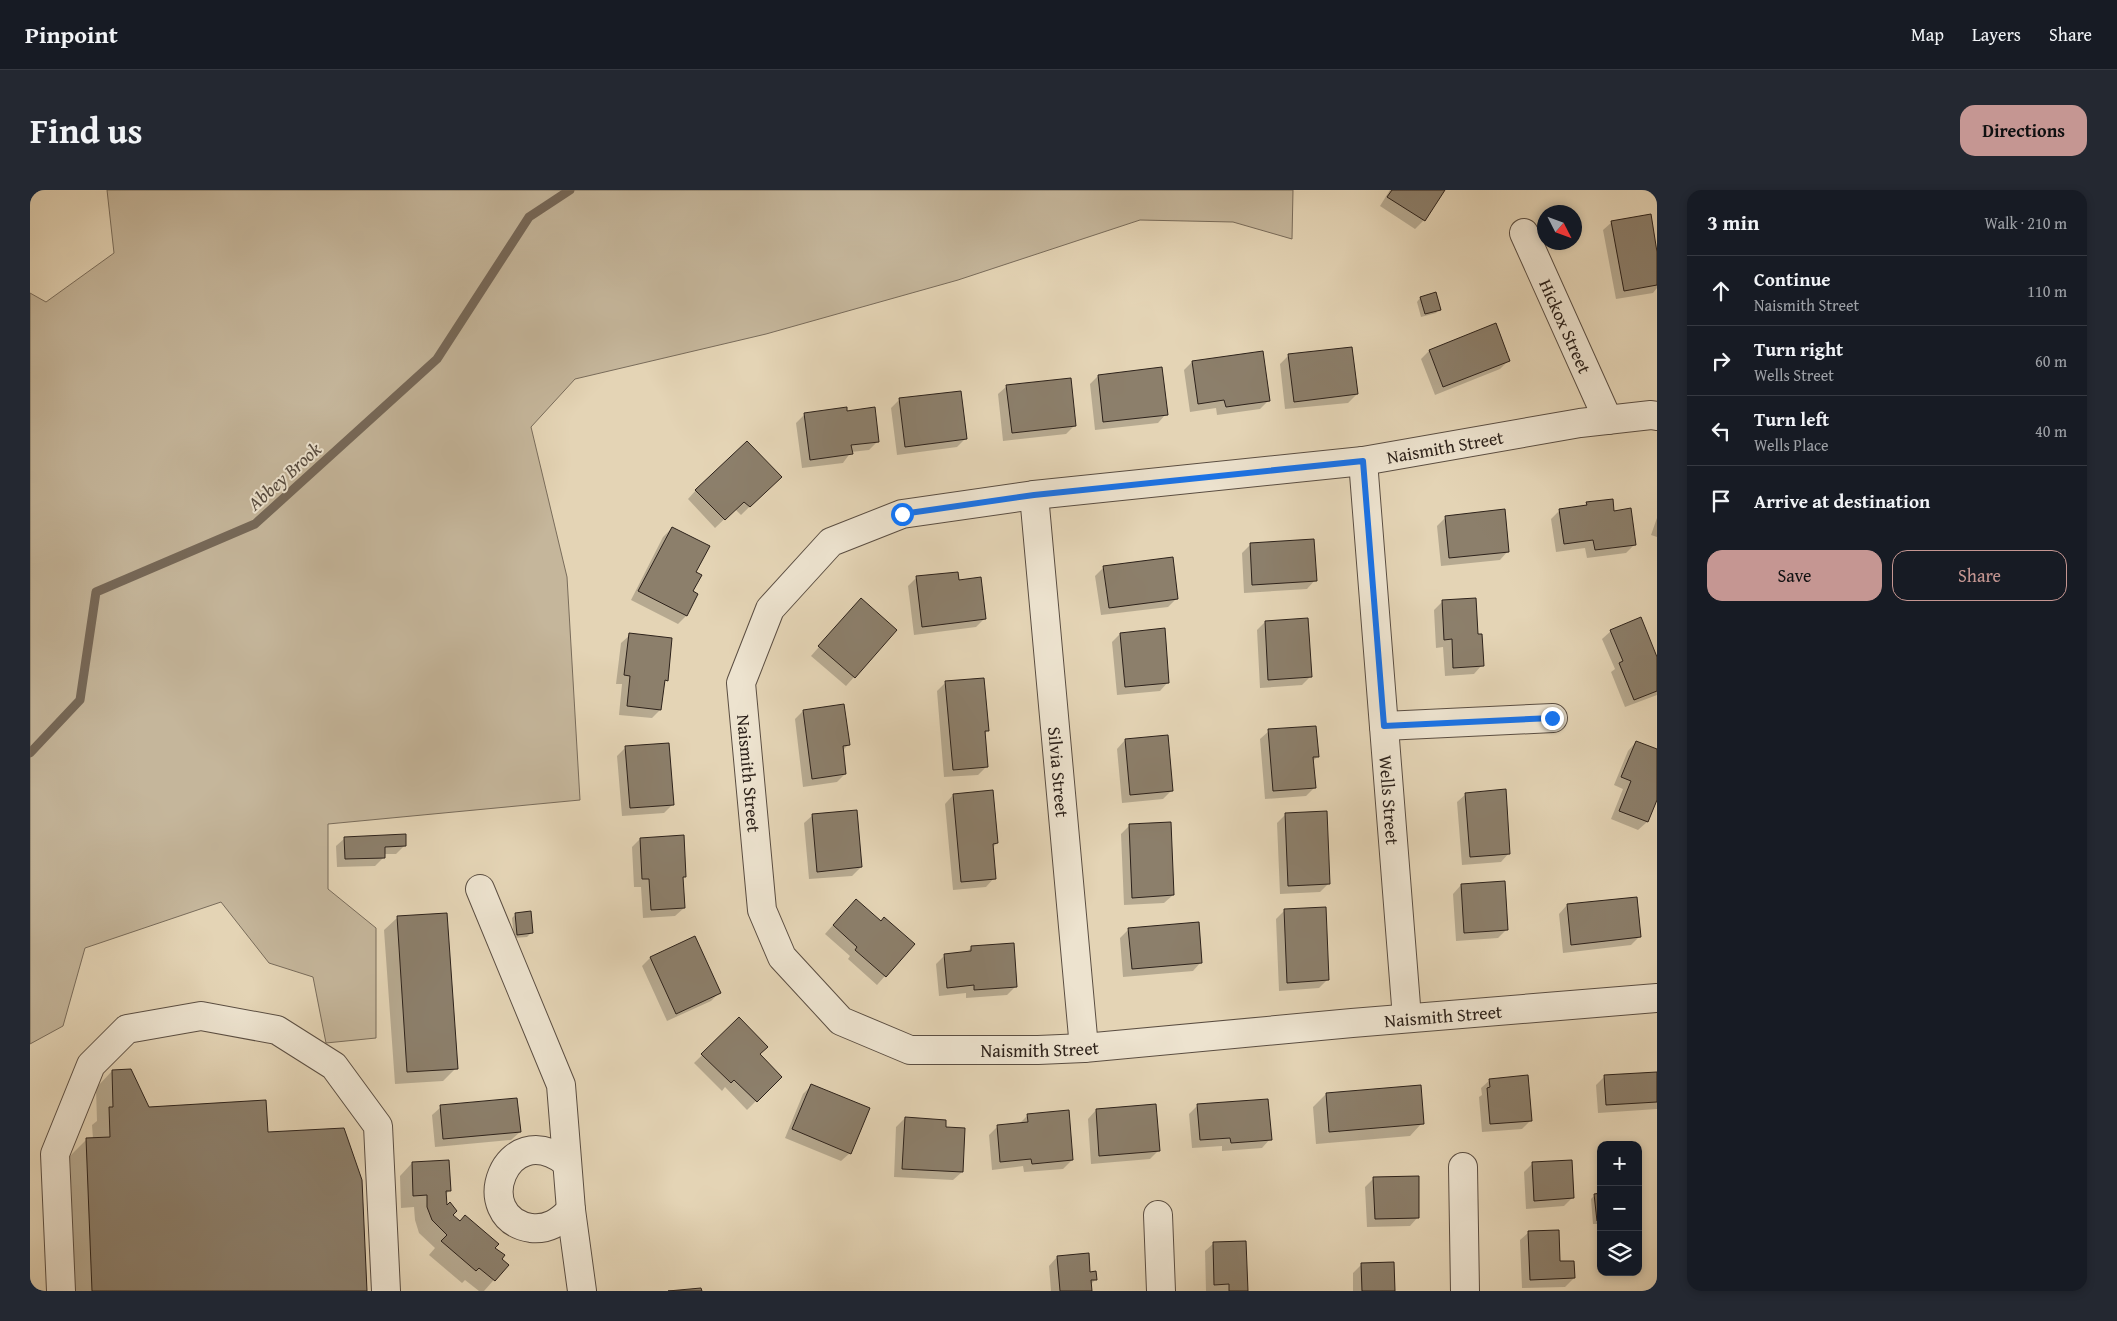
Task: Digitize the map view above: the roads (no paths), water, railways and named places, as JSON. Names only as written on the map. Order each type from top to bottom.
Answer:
[{"type":"street","name":"Hickox Street","points":[[1524,233],[1608,420]]},
{"type":"street","name":"Naismith Street","points":[[1657,416],[1608,420],[1363,461],[1034,495],[902,514],[831,542],[770,608],[741,683],[762,910],[782,957],[841,1021],[910,1050],[1084,1048],[1407,1018],[1657,998]]},
{"type":"street","name":"Wells Street","points":[[1363,461],[1407,1018]]},
{"type":"street","name":"Silvia Street","points":[[1034,495],[1084,1048]]},
{"type":"street","points":[[1384,726],[1552,718]]},
{"type":"street","points":[[480,889],[561,1085],[566,1162],[582,1291]]},
{"type":"street","points":[[61,1291],[55,1154],[91,1065],[127,1028],[201,1016],[277,1030],[334,1066],[378,1126],[386,1291]]},
{"type":"street","points":[[566,1162],[556,1154],[544,1150],[531,1150],[519,1154],[509,1162],[501,1173],[498,1186],[499,1199],[504,1211],[513,1221],[525,1227],[538,1229],[551,1226],[562,1220],[571,1210]]},
{"type":"street","points":[[1463,1166],[1465,1291]]},
{"type":"street","points":[[1158,1215],[1160,1291]]},
{"type":"waterway","name":"Abbey Brook","points":[[30,753],[80,700],[96,592],[255,524],[437,359],[529,217],[570,190]]}]
